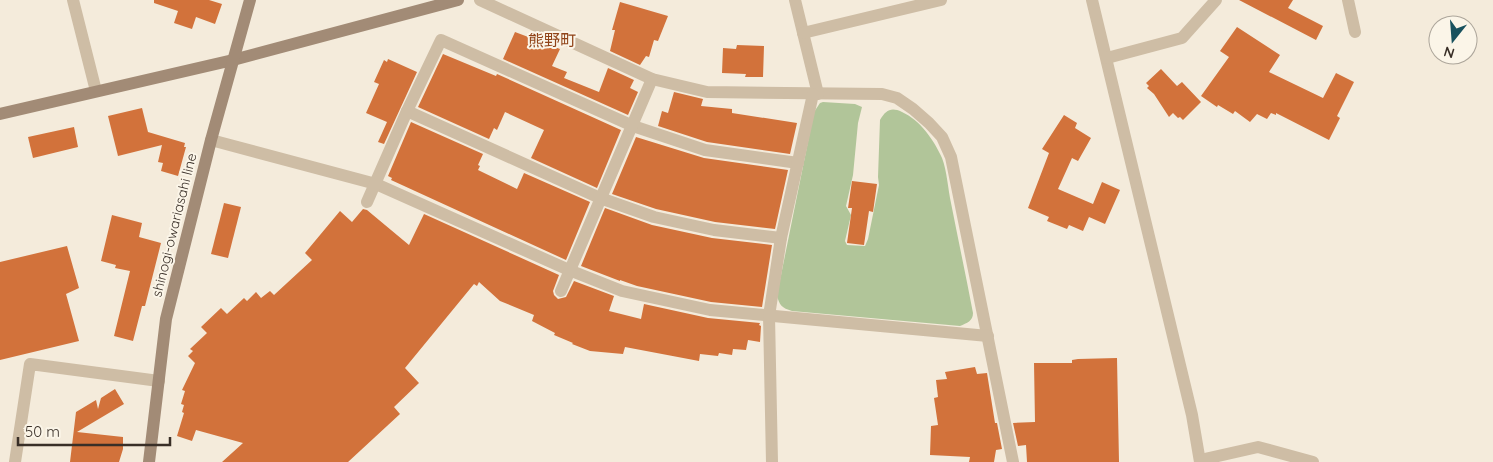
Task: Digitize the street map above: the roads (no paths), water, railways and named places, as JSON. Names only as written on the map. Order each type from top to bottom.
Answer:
[{"type":"main road","name":"shinogi-owariasahi line","points":[[149,462],[166,319],[211,140],[250,0]]},
{"type":"main road","points":[[0,114],[233,60],[458,0]]},
{"type":"street","points":[[74,0],[96,91]]},
{"type":"street","points":[[480,0],[652,78],[707,92],[882,94],[897,98],[912,109],[942,137],[951,157],[1013,462]]},
{"type":"street","points":[[772,462],[769,316],[781,238],[815,94],[795,0]]},
{"type":"street","points":[[803,33],[941,0]]},
{"type":"street","points":[[1092,0],[1192,415],[1200,461],[1258,447],[1313,462]]},
{"type":"street","points":[[1107,58],[1182,38],[1216,0]]},
{"type":"street","points":[[1348,0],[1355,32]]},
{"type":"street","points":[[367,202],[441,40],[633,126],[705,150],[798,163]]},
{"type":"street","points":[[561,291],[652,78]]},
{"type":"street","points":[[407,111],[600,198],[654,217],[714,230],[781,238]]},
{"type":"street","points":[[211,140],[376,184],[569,270],[622,290],[710,310],[988,336]]},
{"type":"street","points":[[15,462],[30,364],[159,381]]},
{"type":"district","name":"熊野町","points":[[552,40]]}]
